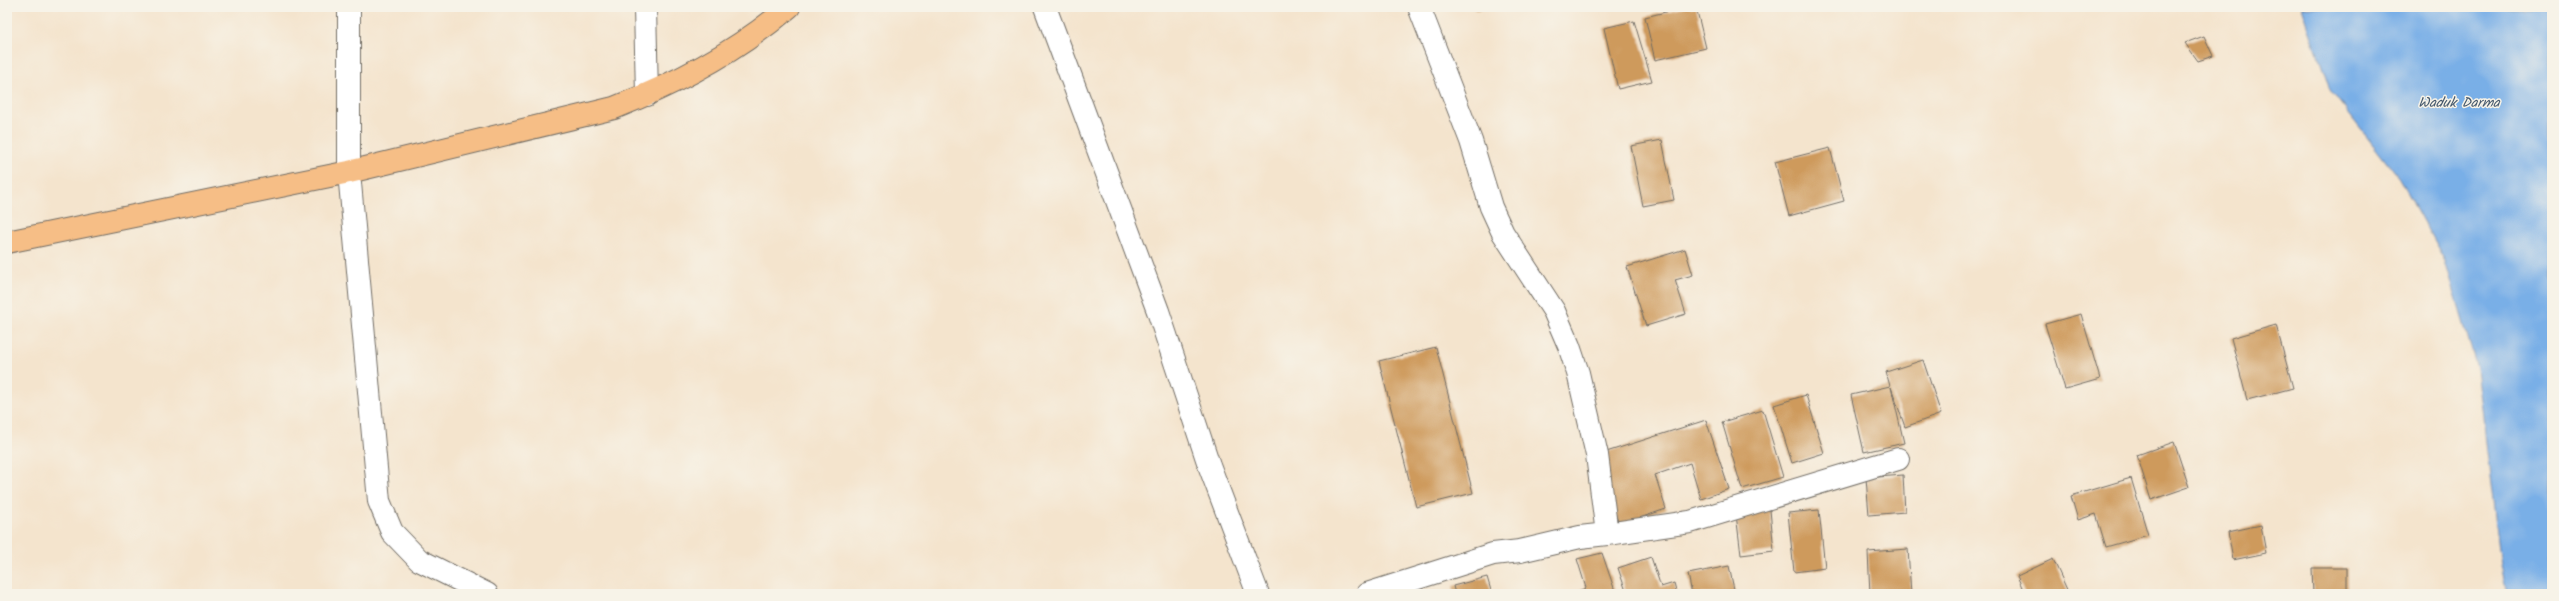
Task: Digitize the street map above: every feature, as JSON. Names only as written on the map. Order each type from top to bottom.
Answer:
[{"type":"highway","points":[[7,242],[349,172],[614,108],[647,95],[715,62],[762,30],[789,7]]},
{"type":"street","points":[[349,7],[349,172],[379,501],[392,532],[419,560],[487,594]]},
{"type":"street","points":[[645,7],[647,95]]},
{"type":"street","points":[[1045,7],[1153,297],[1209,465],[1254,593]]},
{"type":"street","points":[[1419,7],[1471,141],[1491,207],[1503,233],[1554,311],[1569,346],[1578,373],[1597,456],[1607,534]]},
{"type":"street","points":[[1367,594],[1493,554],[1520,551],[1580,537],[1690,522],[1898,459]]},
{"type":"water","name":"Waduk Darma","points":[[2302,7],[2552,7],[2552,594],[2507,594],[2501,566],[2477,368],[2445,261],[2399,178],[2330,90]]},
{"type":"building","points":[[1474,7],[1487,7],[1487,8],[1475,10]]},
{"type":"building","points":[[1686,7],[1696,7],[1706,48],[1655,60],[1645,17]]},
{"type":"building","points":[[1634,21],[1652,81],[1618,89],[1604,28]]},
{"type":"building","points":[[2204,36],[2213,56],[2198,61],[2185,43]]},
{"type":"building","points":[[1662,140],[1674,200],[1643,206],[1631,146]]},
{"type":"building","points":[[1830,148],[1844,201],[1789,216],[1775,162]]},
{"type":"building","points":[[1685,249],[1693,275],[1675,280],[1686,314],[1646,326],[1627,267]]},
{"type":"building","points":[[2081,314],[2100,379],[2065,389],[2045,324]]},
{"type":"building","points":[[2276,325],[2293,388],[2247,400],[2231,338]]},
{"type":"building","points":[[1436,347],[1473,493],[1416,507],[1379,361]]},
{"type":"building","points":[[1923,360],[1941,414],[1905,427],[1891,387],[1904,443],[1864,452],[1851,395],[1890,386],[1886,372]]},
{"type":"building","points":[[1806,395],[1824,453],[1792,463],[1774,405]]},
{"type":"building","points":[[1763,410],[1783,477],[1742,489],[1722,422]]},
{"type":"building","points":[[1706,420],[1729,489],[1701,499],[1690,463],[1655,475],[1666,509],[1619,525],[1597,455]]},
{"type":"building","points":[[2174,442],[2189,487],[2151,500],[2137,455]]},
{"type":"building","points":[[1903,475],[1905,512],[1869,515],[1866,478]]},
{"type":"building","points":[[2131,478],[2148,535],[2106,547],[2096,514],[2078,520],[2071,496]]},
{"type":"building","points":[[1770,510],[1774,551],[1741,555],[1736,514]]},
{"type":"building","points":[[1819,510],[1825,568],[1794,572],[1788,513]]},
{"type":"building","points":[[2261,525],[2266,553],[2233,560],[2228,532]]},
{"type":"building","points":[[1908,549],[1911,594],[1870,594],[1868,552]]},
{"type":"building","points":[[1602,553],[1616,594],[1570,594],[1586,588],[1577,559]]},
{"type":"building","points":[[1651,557],[1661,587],[1674,583],[1677,594],[1627,594],[1618,568]]},
{"type":"building","points":[[2053,559],[2069,594],[2025,594],[2017,576]]},
{"type":"building","points":[[1729,566],[1735,594],[1692,594],[1688,574]]},
{"type":"building","points":[[2312,568],[2347,568],[2347,594],[2313,594]]},
{"type":"building","points":[[1487,577],[1492,594],[1455,594],[1453,586]]},
{"type":"building","points":[[1929,592],[1929,594],[1913,594],[1913,593]]}]
